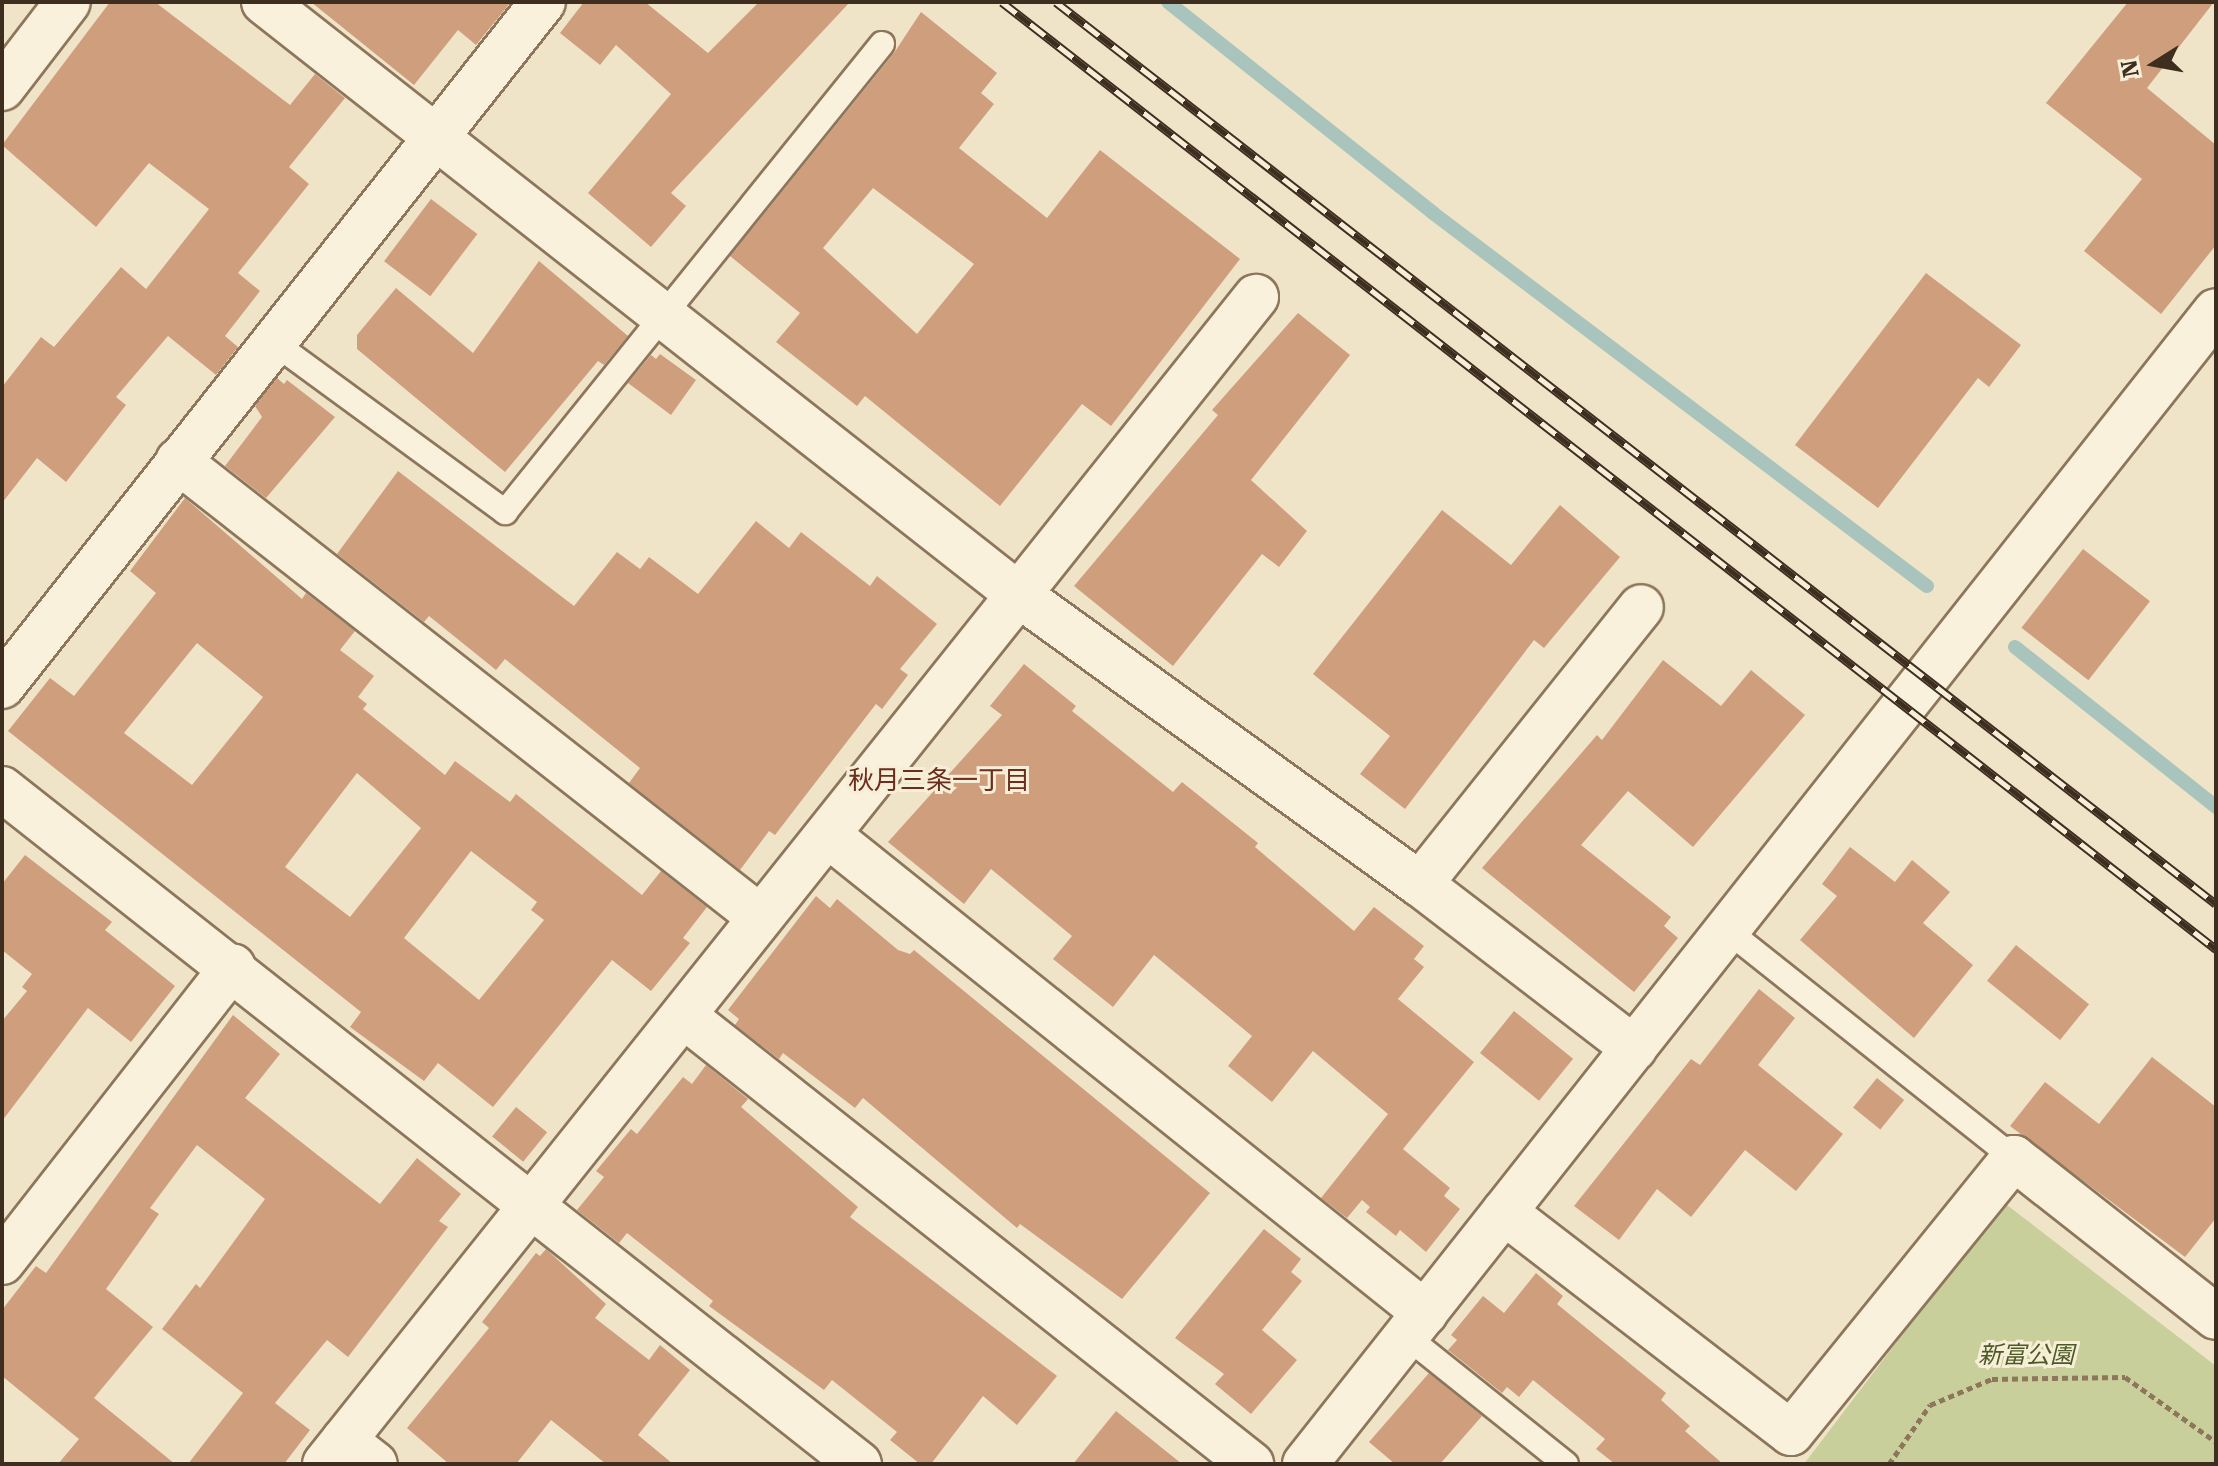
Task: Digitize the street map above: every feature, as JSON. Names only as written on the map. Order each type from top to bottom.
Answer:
[{"type":"street","points":[[2,88],[68,2]]},
{"type":"street","points":[[264,2],[1019,595],[1420,884],[1634,1048]]},
{"type":"street","points":[[2,686],[543,2]]},
{"type":"street","points":[[348,1456],[534,1206],[760,917],[1256,297]]},
{"type":"street","points":[[1305,1464],[1727,930],[2208,338]]},
{"type":"street","points":[[178,461],[760,917]]},
{"type":"street","points":[[1420,884],[1641,607]]},
{"type":"street","points":[[2,789],[233,966],[859,1464]]},
{"type":"street","points":[[828,835],[1415,1324]]},
{"type":"street","points":[[2,1262],[233,966]]},
{"type":"street","points":[[684,1016],[1251,1464]]},
{"type":"street","points":[[1504,1212],[1791,1433],[2014,1158],[2216,1317]]},
{"type":"lane","points":[[273,342],[505,512],[882,44]]},
{"type":"lane","points":[[1727,930],[2014,1158]]},
{"type":"lane","points":[[1415,1324],[1566,1464]]},
{"type":"path","points":[[1889,1464],[1930,1405],[1992,1379],[2125,1377],[2216,1442]]},
{"type":"green space","name":"新富公園","points":[[2003,1202],[2216,1366],[2216,1464],[1804,1464]]},
{"type":"building","points":[[110,2],[155,2],[290,105],[315,74],[345,98],[289,167],[309,184],[238,273],[260,291],[225,336],[238,347],[216,375],[168,336],[116,397],[126,405],[66,482],[37,458],[2,503],[2,387],[41,337],[54,347],[121,267],[146,289],[209,209],[149,163],[96,227],[2,145]]},
{"type":"building","points":[[311,2],[511,2],[476,45],[458,30],[414,85]]},
{"type":"building","points":[[584,2],[645,2],[708,53],[759,2],[850,2],[671,193],[686,206],[651,247],[588,193],[671,94],[616,45],[600,65],[560,33]]},
{"type":"building","points":[[2128,2],[2214,2],[2147,88],[2216,145],[2216,245],[2161,314],[2084,251],[2142,179],[2046,103]]},
{"type":"building","points":[[921,12],[997,73],[981,93],[994,104],[959,148],[1047,218],[1100,150],[1240,259],[1111,426],[1082,404],[1000,506],[865,396],[857,406],[776,342],[800,313],[730,256],[894,53]],"holes":[[[873,188],[974,264],[917,334],[823,248]]]},
{"type":"building","points":[[431,199],[477,234],[430,296],[384,261]]},
{"type":"building","points":[[539,261],[628,336],[604,365],[598,361],[505,472],[357,349],[357,335],[396,288],[473,353]]},
{"type":"building","points":[[1926,273],[2021,345],[1989,387],[1978,378],[1878,508],[1795,445]]},
{"type":"building","points":[[1298,313],[1350,355],[1251,480],[1307,531],[1279,567],[1262,554],[1173,666],[1074,586],[1218,415],[1212,410]]},
{"type":"building","points":[[660,354],[696,380],[671,415],[628,383],[651,355],[656,359]]},
{"type":"building","points":[[277,378],[284,384],[287,380],[335,417],[266,498],[225,466],[262,417],[255,406]]},
{"type":"building","points":[[398,471],[574,606],[617,552],[640,569],[649,557],[698,594],[756,521],[789,548],[801,532],[870,586],[877,576],[937,624],[900,669],[908,675],[882,709],[876,704],[775,835],[769,831],[740,870],[629,783],[640,768],[505,659],[496,670],[429,616],[424,622],[337,554]]},
{"type":"building","points":[[185,498],[302,599],[306,593],[355,631],[340,650],[374,676],[358,697],[367,704],[363,709],[445,775],[455,761],[510,802],[516,794],[642,895],[661,871],[707,907],[683,938],[690,943],[651,991],[612,960],[493,1107],[438,1063],[424,1081],[350,1027],[361,1012],[8,731],[50,678],[74,696],[156,593],[130,571]],"holes":[[[197,643],[263,697],[192,785],[124,733]],[[357,773],[421,828],[350,917],[285,867]],[[471,851],[537,902],[531,910],[544,920],[479,1000],[404,938]]]},
{"type":"building","points":[[1560,505],[1620,557],[1544,648],[1534,640],[1405,809],[1360,774],[1390,736],[1313,674],[1442,510],[1511,565]]},
{"type":"building","points":[[2083,549],[2150,601],[2088,680],[2021,628]]},
{"type":"building","points":[[1663,660],[1721,706],[1751,670],[1805,715],[1693,847],[1628,791],[1581,845],[1671,917],[1664,926],[1678,938],[1634,992],[1482,868],[1597,735],[1602,740]]},
{"type":"building","points":[[1024,664],[1076,706],[1072,711],[1173,792],[1182,782],[1258,843],[1255,847],[1354,931],[1374,907],[1424,946],[1414,959],[1424,967],[1398,999],[1474,1062],[1403,1149],[1450,1188],[1444,1196],[1460,1209],[1426,1252],[1400,1230],[1396,1236],[1366,1212],[1370,1207],[1362,1200],[1347,1218],[1321,1198],[1388,1114],[1313,1051],[1272,1102],[1228,1066],[1252,1036],[1154,955],[1113,1007],[1053,959],[1072,936],[991,869],[964,904],[888,842],[1002,715],[990,706]]},
{"type":"building","points":[[1850,847],[1895,882],[1912,860],[1950,892],[1923,923],[1973,965],[1914,1038],[1800,940],[1837,896],[1822,884]]},
{"type":"building","points":[[25,855],[112,922],[105,930],[175,986],[131,1042],[88,1008],[2,1121],[2,1021],[27,991],[22,987],[32,974],[2,950],[2,884]]},
{"type":"building","points":[[816,896],[830,908],[837,899],[898,950],[910,954],[914,950],[1210,1193],[1122,1299],[1020,1224],[1017,1228],[863,1098],[855,1108],[783,1053],[779,1059],[735,1025],[739,1019],[728,1010]]},
{"type":"building","points":[[2016,945],[2089,1004],[2060,1040],[1987,981]]},
{"type":"building","points":[[1759,989],[1795,1018],[1758,1065],[1843,1134],[1796,1191],[1745,1150],[1691,1217],[1657,1189],[1619,1240],[1574,1206],[1691,1059],[1700,1065]]},
{"type":"building","points":[[1514,1011],[1573,1059],[1539,1101],[1480,1053]]},
{"type":"building","points":[[233,1015],[280,1054],[245,1098],[380,1204],[417,1158],[461,1194],[439,1221],[448,1227],[348,1357],[327,1340],[275,1403],[310,1430],[284,1464],[188,1464],[243,1393],[162,1329],[196,1284],[200,1288],[265,1199],[197,1145],[150,1208],[159,1214],[106,1289],[153,1327],[94,1398],[175,1464],[58,1464],[79,1439],[2,1376],[2,1310],[36,1266],[46,1273]]},
{"type":"building","points":[[2152,1057],[2216,1107],[2216,1218],[2185,1257],[2010,1126],[2045,1082],[2099,1124]]},
{"type":"building","points":[[706,1065],[748,1099],[741,1107],[858,1207],[850,1217],[1057,1376],[1017,1425],[983,1396],[931,1464],[920,1464],[890,1440],[897,1432],[832,1380],[824,1390],[709,1306],[713,1301],[627,1233],[619,1243],[577,1210],[604,1177],[596,1171],[631,1129],[637,1134],[683,1077],[692,1084]]},
{"type":"building","points":[[1877,1078],[1904,1100],[1880,1130],[1853,1108]]},
{"type":"building","points":[[516,1107],[547,1132],[523,1162],[492,1137]]},
{"type":"building","points":[[1264,1229],[1301,1259],[1291,1272],[1302,1281],[1262,1330],[1297,1360],[1251,1414],[1215,1384],[1224,1374],[1175,1338]]},
{"type":"building","points":[[546,1249],[606,1304],[595,1318],[649,1360],[660,1345],[690,1370],[638,1435],[673,1464],[606,1464],[551,1420],[516,1464],[449,1464],[407,1428],[489,1328],[482,1322],[536,1253],[540,1256]]},
{"type":"building","points":[[1536,1273],[1563,1296],[1557,1304],[1666,1393],[1661,1400],[1690,1426],[1685,1431],[1723,1464],[1615,1464],[1596,1449],[1605,1439],[1533,1380],[1519,1397],[1507,1387],[1502,1393],[1448,1350],[1457,1340],[1451,1335],[1483,1296],[1504,1313]]},
{"type":"building","points":[[1429,1373],[1482,1416],[1440,1464],[1395,1464],[1369,1442]]},
{"type":"building","points":[[1116,1411],[1182,1464],[1073,1464]]},
{"type":"waterway","points":[[1168,2],[1433,213],[1927,586]]},
{"type":"waterway","points":[[2015,647],[2216,807]]},
{"type":"railway","points":[[1002,2],[2216,949]]},
{"type":"railway","points":[[1056,2],[2216,904]]},
{"type":"district","name":"秋月三条一丁目","points":[[939,781]]}]
